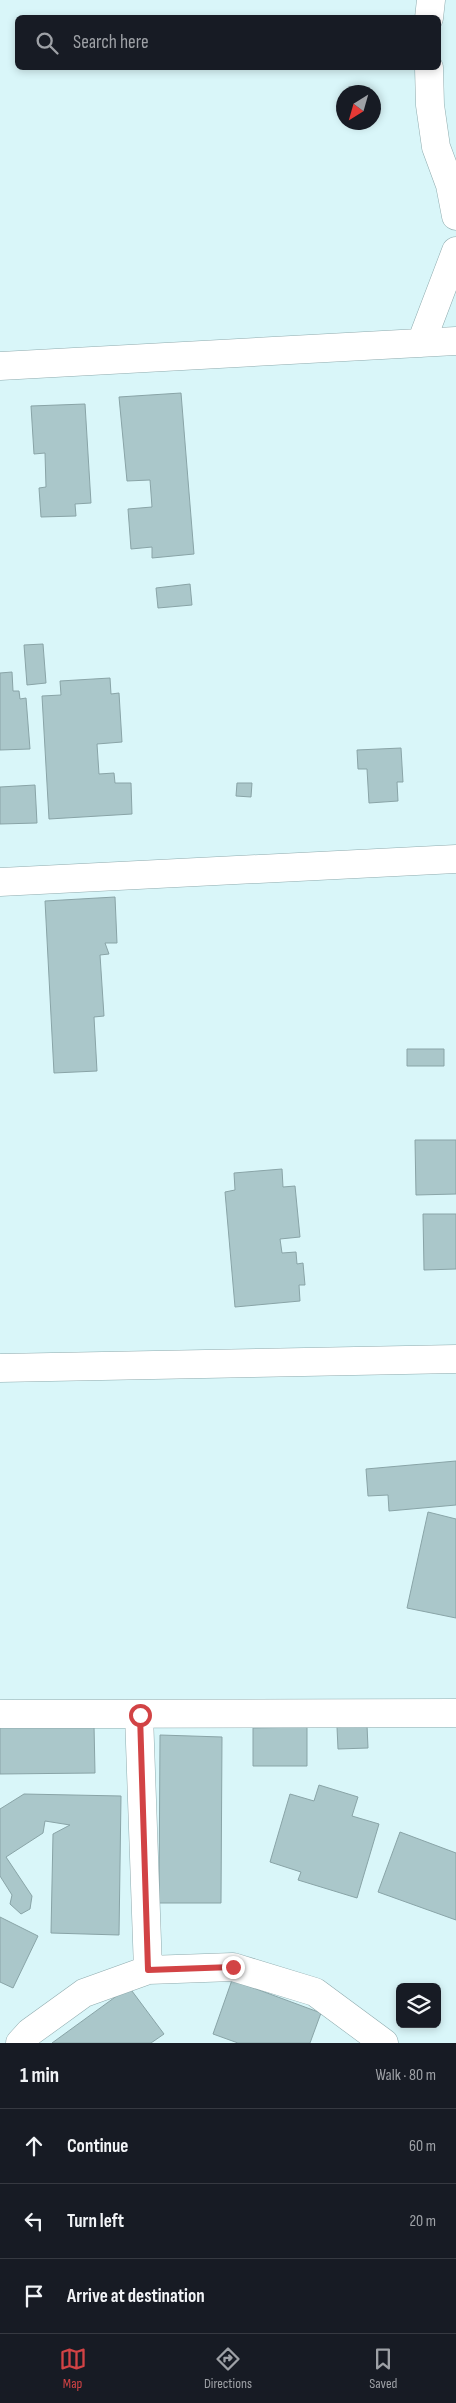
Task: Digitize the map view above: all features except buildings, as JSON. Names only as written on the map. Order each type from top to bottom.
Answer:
[{"type":"street","points":[[429,15],[431,0]]},
{"type":"street","points":[[428,70],[430,105],[436,147],[450,185],[456,216]]},
{"type":"street","points":[[420,343],[448,277],[456,251]]},
{"type":"street","points":[[0,366],[456,341]]},
{"type":"street","points":[[0,882],[456,859]]},
{"type":"street","points":[[0,1368],[456,1358]]},
{"type":"street","points":[[0,1714],[456,1713]]},
{"type":"street","points":[[140,1715],[148,1970]]},
{"type":"street","points":[[20,2043],[30,2032],[84,1993],[148,1970],[233,1967],[315,1992],[384,2043]]},
{"type":"route","points":[[140,1715],[148,1970],[233,1967]]}]
